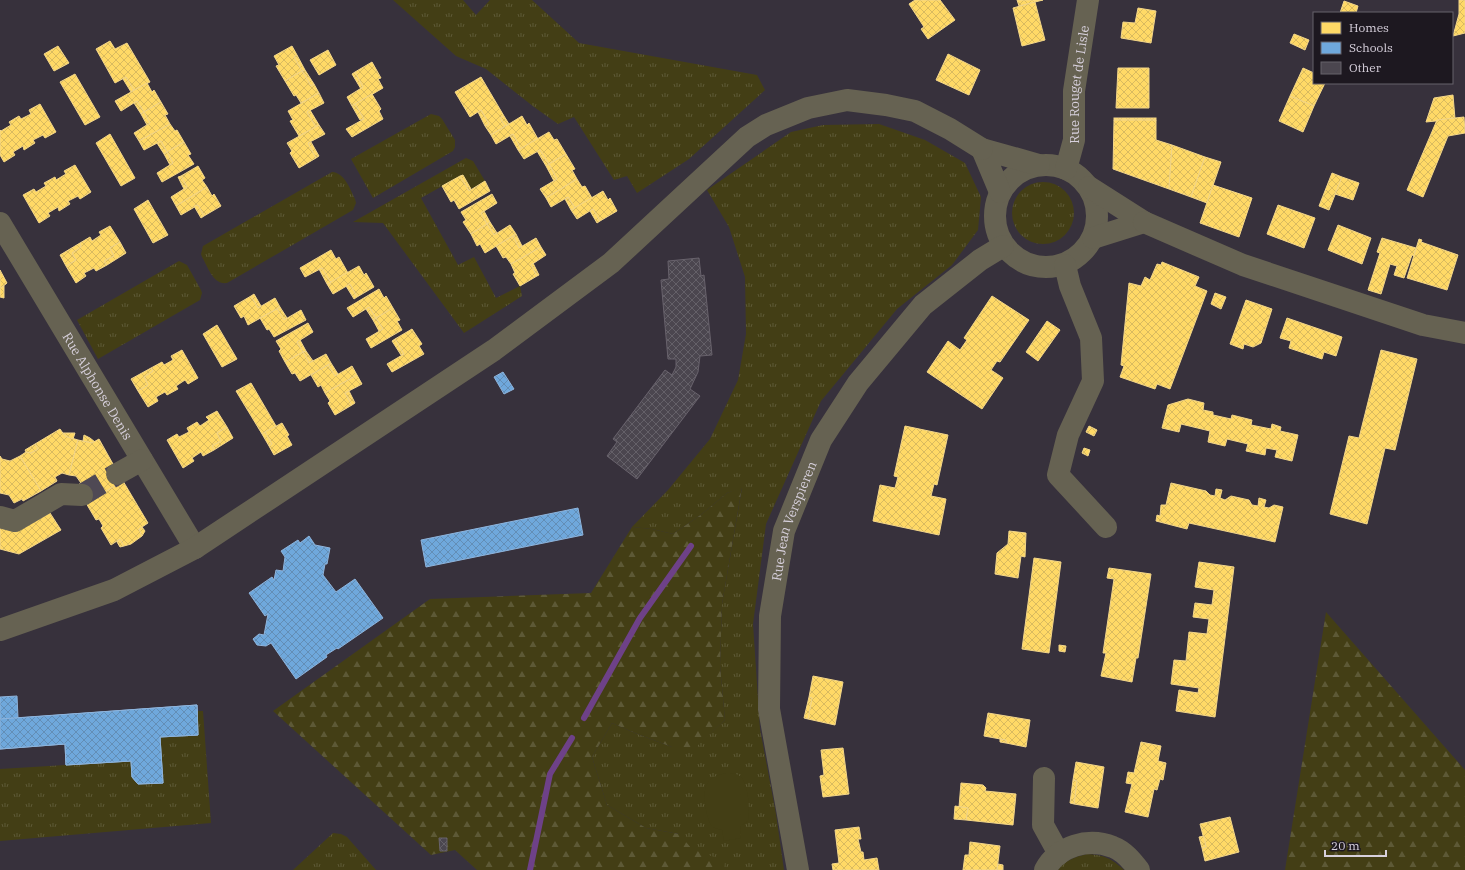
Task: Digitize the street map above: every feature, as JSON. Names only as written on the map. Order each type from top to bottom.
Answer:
[{"type":"street","name":"Rue Rouget de Lisle","points":[[1066,168],[1074,140],[1074,91],[1088,0]]},
{"type":"street","points":[[0,630],[114,590],[195,548],[494,350],[611,263],[747,137],[766,124],[808,108],[847,100],[886,105],[915,111],[982,148],[1039,165],[1050,165],[1066,168],[1077,175],[1089,187],[1144,222],[1243,265],[1424,325],[1465,333]]},
{"type":"street","points":[[982,148],[1000,192]]},
{"type":"street","points":[[1039,165],[1023,170],[1010,179],[1000,192],[995,205],[994,220],[997,233],[1003,246],[1015,258],[1031,266],[1048,268],[1065,265],[1086,249],[1093,238],[1098,221],[1096,203],[1089,187]]},
{"type":"street","points":[[1093,238],[1144,222]]},
{"type":"street","name":"Rue Alphonse Denis","points":[[0,223],[195,548]]},
{"type":"street","name":"Rue Jean Verspieren","points":[[798,870],[769,709],[770,616],[784,531],[821,440],[858,383],[923,305],[980,260],[1003,246]]},
{"type":"street","points":[[1065,265],[1070,286],[1091,338],[1094,380],[1068,436],[1058,475],[1106,527]]},
{"type":"street","points":[[117,474],[142,460]]},
{"type":"street","points":[[0,517],[15,521],[60,494],[82,495]]},
{"type":"street","points":[[1044,778],[1043,825],[1052,862]]},
{"type":"street","points":[[1052,862],[1063,850],[1080,844],[1098,843],[1114,847],[1129,857],[1138,870]]},
{"type":"green space","points":[[393,0],[463,0],[476,15],[490,0],[532,0],[579,43],[757,75],[765,90],[689,159],[637,193],[627,176],[614,180],[574,117],[558,124],[486,69],[456,56]]},
{"type":"green space","points":[[431,114],[439,116],[442,119],[455,140],[455,147],[453,151],[373,198],[351,159]]},
{"type":"green space","points":[[879,124],[925,140],[965,163],[981,197],[978,230],[952,265],[897,309],[821,401],[766,524],[753,624],[760,729],[776,814],[784,870],[668,870],[679,834],[646,828],[607,805],[592,757],[612,723],[672,747],[695,747],[725,720],[720,665],[722,604],[742,488],[727,493],[702,514],[673,534],[652,529],[632,527],[668,490],[710,439],[738,380],[746,334],[745,277],[729,227],[707,190],[791,132],[823,125]]},
{"type":"green space","points":[[466,158],[473,161],[485,181],[471,189],[462,175],[421,198],[458,265],[474,257],[496,298],[520,286],[522,296],[464,333],[383,223],[353,222]]},
{"type":"green space","points":[[332,172],[337,173],[344,178],[349,186],[356,203],[353,210],[227,283],[222,283],[215,278],[202,257],[201,254],[203,246]]},
{"type":"green space","points":[[1043,182],[1060,187],[1065,191],[1069,196],[1074,213],[1069,230],[1065,235],[1060,239],[1043,244],[1026,239],[1021,235],[1017,230],[1012,213],[1017,196],[1021,191],[1026,187]]},
{"type":"green space","points":[[179,261],[187,265],[201,290],[202,293],[200,300],[98,359],[77,320]]},
{"type":"green space","points":[[742,487],[722,604],[720,665],[725,720],[696,747],[672,747],[612,723],[592,757],[607,805],[646,828],[679,834],[692,849],[725,861],[724,870],[477,870],[455,850],[431,855],[273,711],[430,599],[591,593],[632,527],[652,529],[673,534],[702,514],[727,493]]},
{"type":"green space","points":[[1326,612],[1465,770],[1465,870],[1285,870]]},
{"type":"green space","points":[[197,711],[203,711],[211,823],[0,841],[0,769],[131,761],[132,777],[138,784],[163,783],[160,737],[198,735]]},
{"type":"green space","points":[[726,773],[738,775],[744,781],[749,811],[748,821],[740,826],[741,838],[724,841],[722,830],[713,827],[709,821],[705,804],[705,793],[707,784],[713,778]]},
{"type":"green space","points":[[333,833],[341,834],[347,837],[376,870],[293,870]]},
{"type":"green space","points":[[1087,854],[1107,858],[1124,870],[1058,870],[1071,859]]},
{"type":"building: Homes","points":[[915,0],[940,0],[955,20],[928,39],[921,29],[924,27],[909,4]]},
{"type":"building: Homes","points":[[1017,0],[1043,0],[1019,6]]},
{"type":"building: Homes","points":[[1459,0],[1465,0],[1465,33],[1453,36],[1459,14]]},
{"type":"building: Homes","points":[[1344,1],[1358,6],[1356,12],[1340,12]]},
{"type":"building: Homes","points":[[1035,2],[1045,40],[1022,46],[1013,8]]},
{"type":"building: Homes","points":[[1138,8],[1156,11],[1151,43],[1121,38],[1123,22],[1135,23]]},
{"type":"building: Homes","points":[[1294,34],[1309,40],[1305,50],[1290,43]]},
{"type":"building: Homes","points":[[110,41],[115,49],[127,43],[150,82],[134,90],[126,77],[115,83],[96,49]]},
{"type":"building: Homes","points":[[58,46],[69,63],[54,71],[44,54]]},
{"type":"building: Homes","points":[[292,46],[297,55],[294,57],[302,71],[285,81],[276,66],[279,65],[274,56]]},
{"type":"building: Homes","points":[[328,50],[336,65],[319,75],[310,60]]},
{"type":"building: Homes","points":[[948,54],[980,70],[969,95],[936,80]]},
{"type":"building: Homes","points":[[297,55],[305,70],[302,71],[294,57]]},
{"type":"building: Homes","points":[[372,62],[381,78],[378,79],[383,88],[352,106],[347,97],[363,87],[355,72]]},
{"type":"building: Homes","points":[[1118,68],[1149,68],[1149,108],[1116,108]]},
{"type":"building: Homes","points":[[1303,68],[1313,73],[1313,84],[1325,84],[1314,106],[1290,96]]},
{"type":"building: Homes","points":[[305,70],[314,84],[311,86],[302,71]]},
{"type":"building: Homes","points":[[302,71],[311,86],[314,84],[319,93],[301,103],[296,95],[294,96],[285,81]]},
{"type":"building: Homes","points":[[355,72],[363,87],[361,89],[352,74]]},
{"type":"building: Homes","points":[[75,74],[100,117],[85,125],[60,82]]},
{"type":"building: Homes","points":[[126,77],[134,90],[131,92],[123,79]]},
{"type":"building: Homes","points":[[481,77],[504,116],[500,118],[505,126],[491,135],[485,126],[489,124],[481,110],[470,117],[455,92]]},
{"type":"building: Homes","points":[[147,83],[152,92],[154,90],[161,102],[144,112],[137,101],[121,111],[115,101]]},
{"type":"building: Homes","points":[[319,93],[324,103],[307,112],[316,127],[299,136],[290,121],[293,120],[288,111]]},
{"type":"building: Homes","points":[[372,94],[381,109],[379,111],[383,119],[352,137],[346,129],[364,119],[355,104]]},
{"type":"building: Homes","points":[[1453,95],[1455,119],[1426,122],[1434,98]]},
{"type":"building: Homes","points":[[1290,96],[1314,106],[1303,132],[1279,121]]},
{"type":"building: Homes","points":[[137,101],[144,112],[141,114],[134,103]]},
{"type":"building: Homes","points":[[161,102],[168,114],[165,115],[170,124],[139,141],[134,133],[150,123],[144,112]]},
{"type":"building: Homes","points":[[40,104],[56,132],[45,138],[43,135],[33,140],[35,143],[24,150],[23,146],[13,152],[15,155],[4,162],[0,155],[0,130],[1,131],[11,125],[9,122],[19,116],[21,119],[31,114],[29,110]]},
{"type":"building: Homes","points":[[355,104],[364,119],[360,120],[352,106]]},
{"type":"building: Homes","points":[[310,110],[319,125],[316,127],[307,112]]},
{"type":"building: Homes","points":[[481,110],[489,124],[485,126],[478,112]]},
{"type":"building: Homes","points":[[144,112],[150,123],[147,125],[141,114]]},
{"type":"building: Homes","points":[[504,116],[509,124],[505,126],[500,118]]},
{"type":"building: Homes","points":[[522,116],[527,125],[529,123],[538,139],[521,149],[513,134],[496,144],[491,135]]},
{"type":"building: Homes","points":[[1464,117],[1465,133],[1448,136],[1423,197],[1407,190],[1437,120]]},
{"type":"building: Homes","points":[[1114,118],[1156,118],[1156,120],[1114,120]]},
{"type":"building: Homes","points":[[1114,120],[1156,120],[1156,140],[1172,145],[1169,189],[1113,169]]},
{"type":"building: Homes","points":[[170,124],[175,131],[177,130],[184,142],[167,152],[161,141],[144,150],[139,141]]},
{"type":"building: Homes","points":[[319,125],[325,134],[308,143],[316,158],[299,168],[290,153],[292,151],[287,143]]},
{"type":"building: Homes","points":[[549,132],[554,140],[557,139],[566,154],[549,164],[540,150],[524,159],[518,150]]},
{"type":"building: Homes","points":[[110,134],[135,178],[121,186],[96,143]]},
{"type":"building: Homes","points":[[513,134],[521,149],[518,150],[510,136]]},
{"type":"building: Homes","points":[[161,141],[167,152],[164,154],[157,143]]},
{"type":"building: Homes","points":[[184,142],[191,154],[188,155],[194,164],[162,182],[157,173],[173,163],[167,152]]},
{"type":"building: Homes","points":[[311,142],[319,156],[316,158],[308,143]]},
{"type":"building: Homes","points":[[1172,145],[1205,157],[1191,197],[1169,189]]},
{"type":"building: Homes","points":[[540,150],[549,164],[546,166],[537,151]]},
{"type":"building: Homes","points":[[167,152],[173,163],[170,165],[164,154]]},
{"type":"building: Homes","points":[[566,154],[575,169],[572,170],[577,179],[546,198],[540,189],[557,179],[549,164]]},
{"type":"building: Homes","points":[[1205,157],[1221,162],[1207,203],[1191,197]]},
{"type":"building: Homes","points":[[549,164],[557,179],[554,181],[546,166]]},
{"type":"building: Homes","points":[[75,165],[91,192],[80,199],[78,196],[68,201],[70,204],[59,211],[58,207],[48,213],[50,216],[39,223],[23,195],[34,189],[36,192],[46,186],[44,183],[55,177],[56,180],[66,174],[64,171]]},
{"type":"building: Homes","points":[[198,166],[205,178],[202,180],[207,187],[176,206],[171,197],[187,187],[181,176]]},
{"type":"building: Homes","points":[[1332,173],[1342,177],[1329,210],[1319,206]]},
{"type":"building: Homes","points":[[463,175],[471,189],[469,191],[460,176]]},
{"type":"building: Homes","points":[[181,176],[187,187],[184,189],[178,177]]},
{"type":"building: Homes","points":[[460,176],[469,191],[485,181],[490,191],[459,209],[454,200],[451,202],[442,186]]},
{"type":"building: Homes","points":[[1342,177],[1359,183],[1353,200],[1335,194]]},
{"type":"building: Homes","points":[[577,179],[582,187],[585,186],[592,198],[575,208],[568,197],[551,207],[546,198]]},
{"type":"building: Homes","points":[[1213,185],[1252,198],[1239,237],[1200,223]]},
{"type":"building: Homes","points":[[207,187],[212,196],[214,194],[221,206],[204,216],[198,205],[181,215],[176,206]]},
{"type":"building: Homes","points":[[603,191],[608,200],[610,198],[617,211],[600,221],[593,209],[577,219],[571,210]]},
{"type":"building: Homes","points":[[492,194],[497,203],[481,213],[487,224],[471,234],[463,222],[466,220],[461,212]]},
{"type":"building: Homes","points":[[568,197],[575,208],[571,210],[565,199]]},
{"type":"building: Homes","points":[[148,200],[168,235],[153,243],[134,209]]},
{"type":"building: Homes","points":[[198,205],[204,216],[201,218],[194,206]]},
{"type":"building: Homes","points":[[1278,205],[1315,218],[1304,248],[1267,234]]},
{"type":"building: Homes","points":[[593,209],[600,221],[597,223],[590,211]]},
{"type":"building: Homes","points":[[484,211],[490,222],[487,224],[481,213]]},
{"type":"building: Homes","points":[[490,222],[497,233],[494,235],[487,224]]},
{"type":"building: Homes","points":[[487,224],[494,235],[510,225],[516,234],[485,253],[480,244],[477,246],[471,234]]},
{"type":"building: Homes","points":[[1338,225],[1371,238],[1362,264],[1328,250]]},
{"type":"building: Homes","points":[[110,226],[120,242],[110,248],[114,256],[104,261],[107,265],[96,271],[94,268],[84,273],[86,276],[76,283],[66,266],[76,260],[72,253],[81,247],[80,243],[90,237],[92,241],[101,235],[99,232]]},
{"type":"building: Homes","points":[[516,234],[522,246],[519,248],[513,236]]},
{"type":"building: Homes","points":[[513,236],[519,248],[536,238],[541,247],[511,264],[506,257],[503,258],[496,246]]},
{"type":"building: Homes","points":[[1382,238],[1416,248],[1404,278],[1394,275],[1397,266],[1390,264],[1381,294],[1368,290],[1380,253],[1377,252]]},
{"type":"building: Homes","points":[[1419,239],[1422,240],[1421,242],[1458,255],[1447,290],[1407,278]]},
{"type":"building: Homes","points":[[120,242],[126,253],[107,265],[104,261],[114,256],[110,248]]},
{"type":"building: Homes","points":[[80,243],[81,247],[72,253],[76,260],[66,266],[60,255]]},
{"type":"building: Homes","points":[[541,247],[546,255],[531,265],[537,276],[520,286],[513,274],[515,273],[511,264]]},
{"type":"building: Homes","points":[[331,250],[336,259],[339,257],[348,273],[331,283],[322,268],[305,277],[300,268]]},
{"type":"building: Homes","points":[[1162,262],[1199,277],[1195,286],[1207,291],[1170,389],[1157,384],[1155,389],[1120,377],[1124,366],[1121,365],[1129,283],[1141,286],[1145,277],[1150,280],[1157,264],[1161,265]]},
{"type":"building: Homes","points":[[533,263],[539,275],[537,276],[531,265]]},
{"type":"building: Homes","points":[[359,266],[364,275],[366,273],[374,287],[357,297],[350,284],[333,294],[327,284]]},
{"type":"building: Homes","points":[[322,268],[331,283],[327,284],[319,269]]},
{"type":"building: Homes","points":[[0,270],[7,283],[0,289]]},
{"type":"building: Homes","points":[[350,284],[357,297],[354,299],[346,286]]},
{"type":"building: Homes","points":[[4,286],[4,298],[0,297],[0,288]]},
{"type":"building: Homes","points":[[379,289],[384,298],[386,296],[393,308],[376,318],[369,307],[353,317],[347,308]]},
{"type":"building: Homes","points":[[1215,293],[1226,297],[1221,309],[1211,304]]},
{"type":"building: Homes","points":[[254,294],[261,306],[258,308],[251,296]]},
{"type":"building: Homes","points":[[251,296],[258,308],[275,298],[280,307],[248,325],[244,316],[241,318],[234,306]]},
{"type":"building: Homes","points":[[992,296],[1029,320],[1000,362],[997,361],[991,370],[1003,378],[982,409],[927,372],[948,341],[960,350],[967,340],[964,338]]},
{"type":"building: Homes","points":[[1246,300],[1272,309],[1261,343],[1253,347],[1244,344],[1243,349],[1230,344]]},
{"type":"building: Homes","points":[[280,307],[287,318],[284,320],[277,309]]},
{"type":"building: Homes","points":[[369,307],[376,318],[373,320],[366,309]]},
{"type":"building: Homes","points":[[393,308],[400,320],[397,321],[402,330],[371,348],[366,339],[383,329],[376,318]]},
{"type":"building: Homes","points":[[277,309],[284,320],[301,310],[306,320],[274,337],[269,329],[267,330],[260,318]]},
{"type":"building: Homes","points":[[376,318],[383,329],[379,331],[373,320]]},
{"type":"building: Homes","points":[[1287,318],[1342,337],[1336,356],[1324,352],[1322,359],[1289,348],[1291,341],[1280,338]]},
{"type":"building: Homes","points":[[1047,321],[1060,330],[1038,361],[1026,352]]},
{"type":"building: Homes","points":[[308,323],[313,332],[297,342],[303,352],[285,362],[279,351],[281,349],[276,341]]},
{"type":"building: Homes","points":[[217,325],[237,359],[222,367],[203,334]]},
{"type":"building: Homes","points":[[412,329],[422,344],[419,346],[424,354],[392,372],[387,364],[404,354],[395,339]]},
{"type":"building: Homes","points":[[395,339],[404,354],[401,355],[392,341]]},
{"type":"building: Homes","points":[[300,340],[306,351],[303,352],[297,342]]},
{"type":"building: Homes","points":[[182,350],[198,378],[188,384],[185,380],[176,386],[178,389],[167,395],[165,392],[156,397],[158,401],[148,407],[138,391],[148,385],[144,377],[153,371],[151,368],[162,362],[164,365],[173,360],[171,356]]},
{"type":"building: Homes","points":[[1381,350],[1417,359],[1395,450],[1385,448],[1367,524],[1330,514],[1349,436],[1359,438]]},
{"type":"building: Homes","points":[[306,351],[313,361],[309,363],[303,352]]},
{"type":"building: Homes","points":[[303,352],[309,363],[326,354],[331,363],[300,381],[295,373],[292,374],[285,362]]},
{"type":"building: Homes","points":[[331,363],[338,374],[335,376],[328,365]]},
{"type":"building: Homes","points":[[328,365],[335,376],[352,366],[357,375],[325,393],[321,385],[318,387],[311,375]]},
{"type":"building: Homes","points":[[151,368],[153,371],[144,377],[148,385],[138,391],[131,379]]},
{"type":"building: Homes","points":[[357,375],[362,384],[345,393],[352,405],[335,415],[328,403],[330,401],[325,393]]},
{"type":"building: Homes","points":[[251,383],[276,426],[262,434],[236,391]]},
{"type":"building: Homes","points":[[349,391],[355,403],[352,405],[345,393]]},
{"type":"building: Homes","points":[[1188,399],[1204,403],[1203,410],[1213,412],[1213,415],[1231,419],[1232,415],[1252,420],[1251,425],[1271,429],[1272,424],[1281,427],[1280,431],[1298,435],[1292,461],[1275,457],[1277,450],[1266,448],[1265,455],[1246,451],[1248,444],[1227,439],[1225,446],[1208,442],[1210,431],[1181,424],[1179,432],[1162,428],[1168,405]]},
{"type":"building: Homes","points":[[217,411],[227,427],[217,433],[221,441],[212,446],[214,450],[203,456],[201,452],[192,458],[194,461],[183,468],[167,440],[177,434],[179,437],[189,432],[187,428],[197,422],[200,426],[209,420],[206,417]]},
{"type":"building: Homes","points":[[282,423],[289,435],[287,436],[292,445],[274,455],[269,446],[272,444],[265,432]]},
{"type":"building: Homes","points":[[905,426],[948,435],[937,485],[934,484],[931,496],[946,499],[939,535],[873,521],[880,485],[895,488],[898,477],[894,476]]},
{"type":"building: Homes","points":[[1089,426],[1097,430],[1094,436],[1086,432]]},
{"type":"building: Homes","points":[[227,427],[233,438],[214,450],[212,446],[221,441],[217,433]]},
{"type":"building: Homes","points":[[60,429],[65,436],[78,440],[69,475],[62,473],[55,477],[57,481],[41,491],[20,456],[26,452],[31,453],[38,449],[35,444]]},
{"type":"building: Homes","points":[[265,432],[272,444],[269,446],[262,434]]},
{"type":"building: Homes","points":[[63,433],[75,433],[73,439],[65,436]]},
{"type":"building: Homes","points":[[84,435],[95,442],[92,443],[83,441]]},
{"type":"building: Homes","points":[[99,439],[122,482],[86,503],[76,486],[81,483],[76,476],[69,475],[78,440],[92,443]]},
{"type":"building: Homes","points":[[35,444],[38,449],[31,453],[26,452],[25,450]]},
{"type":"building: Homes","points":[[1084,448],[1090,450],[1088,456],[1082,453]]},
{"type":"building: Homes","points":[[0,456],[2,459],[10,461],[20,456],[41,491],[23,501],[22,499],[14,503],[9,495],[0,493]]},
{"type":"building: Homes","points":[[123,481],[148,523],[139,529],[142,536],[131,544],[124,546],[120,539],[111,545],[101,528],[103,526],[99,519],[96,520],[86,503]]},
{"type":"building: Homes","points":[[1171,483],[1206,491],[1210,495],[1215,496],[1216,489],[1222,490],[1220,498],[1225,500],[1231,496],[1249,500],[1252,505],[1258,506],[1259,498],[1266,500],[1264,507],[1269,508],[1274,505],[1283,507],[1275,542],[1189,523],[1187,529],[1156,521],[1157,515],[1160,516],[1161,505],[1166,505]]},
{"type":"building: Homes","points":[[50,513],[61,530],[19,554],[0,549],[0,528],[16,532]]},
{"type":"building: Homes","points":[[142,527],[145,531],[142,536],[139,529]]},
{"type":"building: Homes","points":[[1009,531],[1026,533],[1025,557],[1021,556],[1018,578],[995,574],[997,553],[1008,544]]},
{"type":"building: Homes","points":[[120,539],[124,546],[120,547],[117,542]]},
{"type":"building: Homes","points":[[1034,558],[1061,562],[1049,653],[1022,649]]},
{"type":"building: Homes","points":[[1199,562],[1234,567],[1215,717],[1176,711],[1179,690],[1198,693],[1199,688],[1171,684],[1174,660],[1186,661],[1189,632],[1207,634],[1209,619],[1193,617],[1195,603],[1212,605],[1214,590],[1195,587]]},
{"type":"building: Homes","points":[[1109,568],[1151,574],[1138,658],[1136,658],[1132,682],[1101,676],[1106,653],[1103,653],[1114,579],[1107,578]]},
{"type":"building: Homes","points":[[1059,645],[1066,646],[1065,652],[1059,651]]},
{"type":"building: Homes","points":[[813,676],[843,682],[835,725],[808,719],[812,698],[809,697]]},
{"type":"building: Homes","points":[[809,697],[812,698],[808,719],[804,718]]},
{"type":"building: Homes","points":[[988,713],[1030,720],[1026,747],[1006,743],[1006,740],[984,736]]},
{"type":"building: Homes","points":[[1000,739],[1006,740],[1006,743],[1000,742]]},
{"type":"building: Homes","points":[[1141,742],[1161,746],[1158,761],[1166,763],[1163,780],[1160,779],[1157,790],[1154,789],[1148,817],[1125,812],[1132,784],[1126,783],[1128,772],[1134,773]]},
{"type":"building: Homes","points":[[843,748],[849,794],[823,797],[820,776],[824,775],[821,750]]},
{"type":"building: Homes","points":[[1076,762],[1104,767],[1098,808],[1074,804],[1077,781],[1073,780]]},
{"type":"building: Homes","points":[[1073,780],[1077,781],[1074,804],[1070,803]]},
{"type":"building: Homes","points":[[961,783],[983,785],[986,788],[985,791],[1016,794],[1013,825],[966,820],[968,808],[959,807]]},
{"type":"building: Homes","points":[[955,806],[968,808],[966,820],[954,819]]},
{"type":"building: Homes","points":[[1230,817],[1239,852],[1205,861],[1202,848],[1206,847],[1200,824]]},
{"type":"building: Homes","points":[[859,827],[861,839],[858,839],[861,852],[863,852],[864,860],[877,858],[879,870],[833,870],[832,864],[839,863],[835,830]]},
{"type":"building: Homes","points":[[1204,836],[1206,847],[1202,848],[1199,837]]},
{"type":"building: Homes","points":[[970,842],[1000,846],[997,870],[963,870],[965,855],[969,855]]},
{"type":"building: Homes","points":[[998,864],[1003,865],[1003,870],[997,870]]},
{"type":"building: Schools","points":[[503,372],[514,389],[504,394],[494,377]]},
{"type":"building: Schools","points":[[578,508],[583,535],[426,567],[421,540]]},
{"type":"building: Schools","points":[[309,536],[315,545],[330,548],[323,575],[336,592],[355,579],[383,618],[338,649],[337,648],[326,655],[327,657],[296,679],[271,643],[266,646],[257,645],[253,639],[259,634],[264,635],[268,614],[265,616],[249,593],[272,577],[274,580],[276,570],[283,571],[285,557],[281,551],[298,540],[300,543]]},
{"type":"building: Schools","points":[[17,696],[18,718],[197,705],[198,735],[160,737],[163,783],[138,784],[132,777],[131,761],[66,765],[65,744],[0,749],[0,697]]},
{"type":"building: Schools","points":[[197,705],[198,735],[160,737],[163,783],[138,784],[132,777],[131,761],[66,765],[65,744],[0,749],[0,719]]},
{"type":"building: Other","points":[[699,258],[701,276],[704,275],[712,355],[700,356],[698,372],[690,389],[700,396],[637,479],[607,456],[617,442],[613,439],[665,370],[672,375],[676,367],[676,359],[668,359],[661,280],[669,279],[668,261]]},
{"type":"building: Other","points":[[439,838],[447,838],[447,851],[440,851]]},
{"type":"waterway","points":[[584,718],[640,618],[691,546]]},
{"type":"waterway","points":[[530,870],[550,774],[572,738]]},
{"type":"tunnel","points":[[82,495],[117,474]]}]
